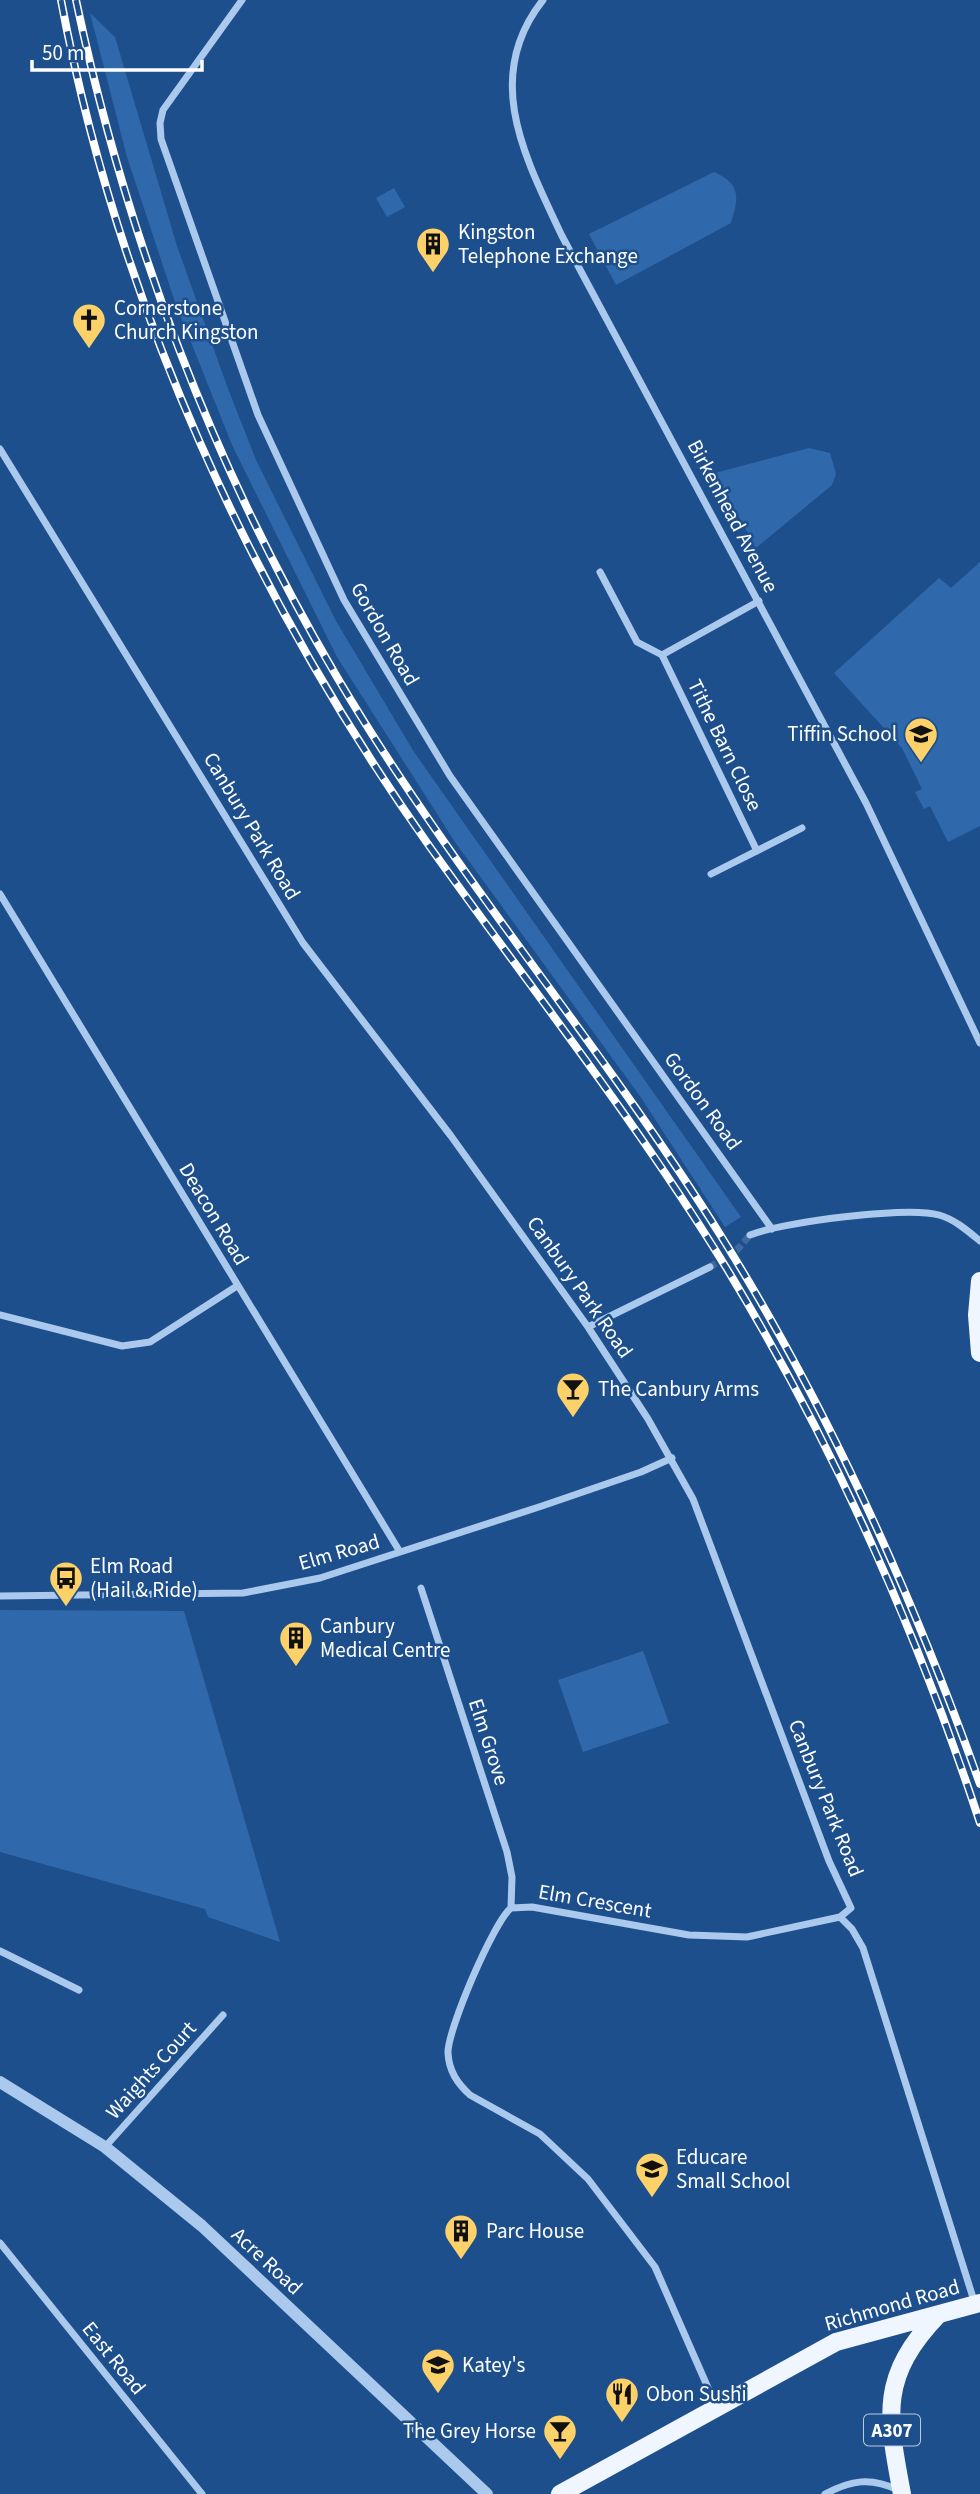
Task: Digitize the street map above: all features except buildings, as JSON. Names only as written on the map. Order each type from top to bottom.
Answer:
[{"type":"main road","points":[[980,1281],[977,1315],[980,1353]]},
{"type":"main road","name":"Richmond Road","points":[[567,2492],[716,2406],[836,2342],[978,2303]]},
{"type":"main road","name":"A307","points":[[902,2493],[893,2444],[892,2390],[900,2367],[916,2337],[939,2313]]},
{"type":"street","name":"Gordon Road","points":[[242,0],[163,110],[160,123],[161,139],[258,415],[300,512],[344,600],[393,686],[450,776],[772,1229]]},
{"type":"street","name":"Birkenhead Avenue","points":[[543,0],[519,41],[514,61],[514,114],[528,163],[562,236],[866,803],[980,1043]]},
{"type":"street","name":"Canbury Park Road","points":[[0,449],[303,943],[451,1136],[588,1327],[672,1458],[693,1499],[851,1908],[841,1917]]},
{"type":"street","points":[[600,572],[637,642],[662,654],[759,601]]},
{"type":"street","name":"Tithe Barn Close","points":[[662,654],[757,850]]},
{"type":"street","points":[[711,874],[802,828]]},
{"type":"street","name":"Deacon Road","points":[[0,894],[400,1552]]},
{"type":"street","points":[[750,1235],[772,1229],[921,1212],[954,1221],[980,1241]]},
{"type":"street","points":[[588,1327],[710,1267]]},
{"type":"street","points":[[0,1315],[122,1346],[150,1342],[237,1286]]},
{"type":"street","name":"Elm Road","points":[[0,1596],[243,1593],[320,1578],[641,1472],[672,1458]]},
{"type":"street","name":"Elm Grove","points":[[421,1588],[506,1852],[512,1877],[511,1908]]},
{"type":"street","name":"Elm Crescent","points":[[716,2406],[655,2267],[588,2179],[540,2134],[470,2095],[454,2077],[449,2064],[448,2044],[490,1938],[511,1908],[532,1907],[689,1935],[747,1937],[841,1917]]},
{"type":"street","points":[[841,1917],[863,1948],[978,2303]]},
{"type":"street","points":[[0,1951],[79,1990]]},
{"type":"street","name":"Waights Court","points":[[105,2147],[223,2015]]},
{"type":"street","name":"Acre Road","points":[[0,2082],[105,2147],[202,2225],[486,2494]]},
{"type":"street","name":"East Road","points":[[0,2244],[202,2494]]},
{"type":"street","points":[[825,2494],[856,2481],[885,2484],[902,2493]]},
{"type":"shaded area","points":[[90,13],[115,37],[177,246],[227,386],[256,460],[336,621],[414,752],[741,1217],[725,1227],[642,1099],[455,842],[337,657],[232,445],[175,302],[127,157]]},
{"type":"shaded area","points":[[714,172],[729,181],[736,192],[736,206],[731,223],[616,285],[589,234]]},
{"type":"shaded area","points":[[394,188],[405,207],[387,217],[376,198]]},
{"type":"shaded area","points":[[809,448],[830,453],[836,474],[832,485],[756,548],[715,473]]},
{"type":"shaded area","points":[[980,562],[980,826],[948,842],[930,806],[924,809],[915,792],[922,789],[902,748],[834,673],[939,578],[951,588]]},
{"type":"shaded area","points":[[0,1610],[184,1611],[280,1942],[208,1917],[205,1909],[0,1852]]},
{"type":"shaded area","points":[[643,1651],[669,1723],[583,1752],[558,1680]]},
{"type":"tunnel","points":[[710,1267],[737,1250],[750,1235]]},
{"type":"railway","points":[[61,0],[86,113],[118,225],[156,335],[200,443],[250,549],[305,651],[365,751],[430,847],[657,1161],[727,1269],[765,1335],[837,1470],[900,1609],[929,1680],[980,1823]]},
{"type":"railway","points":[[76,0],[97,89],[148,264],[179,349],[251,517],[337,677],[382,749],[477,889],[675,1165],[760,1301],[832,1434],[865,1503],[926,1642],[980,1784]]},
{"type":"place","name":"Kingston Telephone Exchange","points":[[433,274]]},
{"type":"place","name":"Cornerstone Church Kingston","points":[[89,350]]},
{"type":"place","name":"Tiffin School","points":[[921,764]]},
{"type":"place","name":"The Canbury Arms","points":[[573,1419]]},
{"type":"place","name":"Elm Road (Hail & Ride)","points":[[66,1608]]},
{"type":"place","name":"Canbury Medical Centre","points":[[296,1668]]},
{"type":"place","name":"Educare Small School","points":[[652,2199]]},
{"type":"place","name":"Parc House","points":[[461,2261]]},
{"type":"place","name":"Katey's","points":[[438,2395]]},
{"type":"place","name":"Obon Sushi","points":[[622,2424]]},
{"type":"place","name":"The Grey Horse","points":[[560,2461]]}]
